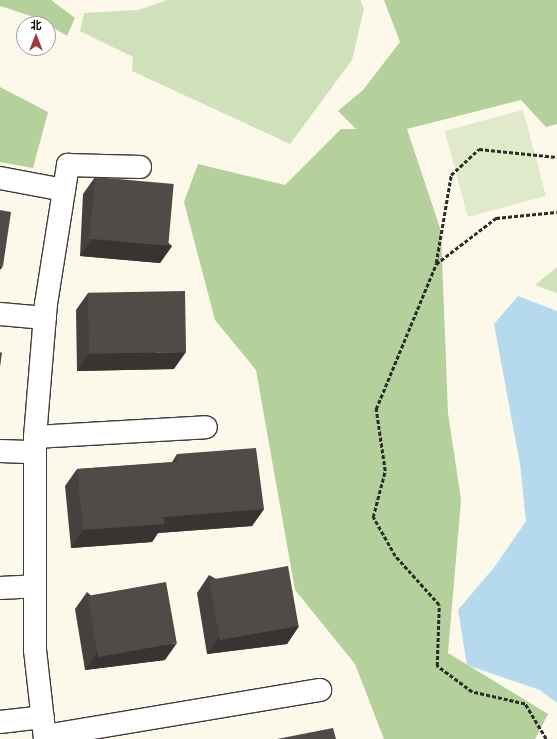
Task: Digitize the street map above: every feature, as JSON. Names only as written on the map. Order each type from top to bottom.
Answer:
[{"type":"street","points":[[44,731],[35,650],[35,445],[45,318],[68,165],[140,167]]},
{"type":"street","points":[[0,178],[64,190]]},
{"type":"street","points":[[0,314],[45,318]]},
{"type":"street","points":[[0,451],[35,445],[206,427]]},
{"type":"street","points":[[0,588],[35,586]]},
{"type":"street","points":[[0,722],[44,731],[320,690]]},
{"type":"path","points":[[546,739],[525,704],[472,692],[437,666],[439,605],[395,556],[373,517],[385,471],[376,409],[436,264],[451,176],[479,148],[557,157]]},
{"type":"path","points":[[436,264],[496,218],[557,212]]},
{"type":"green space","points":[[0,0],[51,0],[75,18],[67,36],[56,29],[56,16],[31,16],[0,6]]},
{"type":"green space","points":[[167,0],[360,0],[364,9],[352,60],[290,144],[132,71],[133,57],[80,31],[84,13],[138,10]]},
{"type":"green space","points":[[384,0],[557,0],[557,124],[546,127],[521,100],[407,129],[441,231],[448,413],[461,500],[448,653],[548,714],[535,739],[384,739],[355,664],[295,590],[256,370],[215,320],[184,202],[198,164],[285,185],[341,129],[356,129],[338,111],[363,90],[400,42]]},
{"type":"green space","points":[[0,87],[48,112],[33,168],[0,162]]},
{"type":"green space","points":[[523,110],[546,196],[468,217],[445,131]]},
{"type":"green space","points":[[557,267],[557,293],[535,285]]},
{"type":"water","points":[[518,296],[557,311],[557,703],[540,690],[467,665],[458,610],[496,565],[526,521],[520,464],[494,324]]},
{"type":"building","points":[[95,177],[174,184],[168,246],[90,239]]},
{"type":"building","points":[[0,210],[11,212],[3,266],[0,265]]},
{"type":"building","points":[[185,291],[186,352],[89,354],[88,293]]},
{"type":"building","points":[[0,352],[2,353],[0,367]]},
{"type":"building","points":[[256,448],[264,509],[163,517],[165,524],[83,530],[77,469],[178,462],[177,454]]},
{"type":"building","points":[[288,566],[299,626],[220,640],[209,580]]},
{"type":"building","points":[[166,582],[177,643],[98,657],[87,596]]},
{"type":"building","points":[[333,728],[336,739],[277,739]]}]
